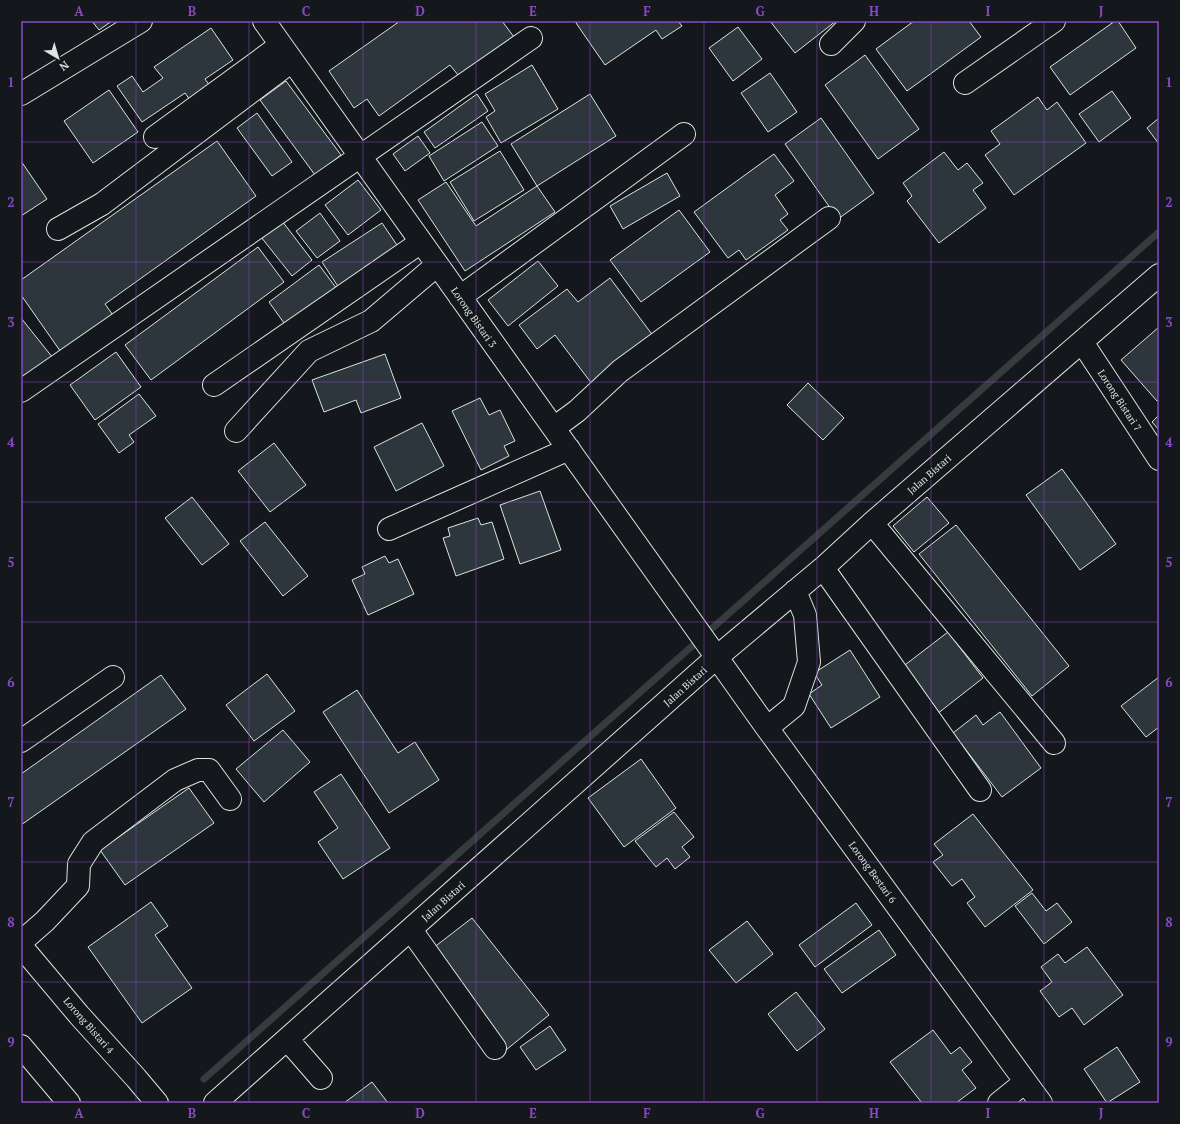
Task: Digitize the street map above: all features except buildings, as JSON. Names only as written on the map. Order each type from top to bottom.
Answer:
[{"type":"street","points":[[21,94],[141,21]]},
{"type":"street","name":"Lorong Bistari 3","points":[[264,21],[711,649]]},
{"type":"street","points":[[831,44],[854,21]]},
{"type":"street","points":[[965,82],[1054,21]]},
{"type":"street","points":[[21,391],[530,38]]},
{"type":"street","points":[[155,137],[287,53]]},
{"type":"street","points":[[58,229],[102,204],[287,53]]},
{"type":"street","points":[[460,297],[684,134]]},
{"type":"street","points":[[554,428],[577,411],[620,371],[829,218]]},
{"type":"street","points":[[214,385],[421,242]]},
{"type":"street","points":[[236,431],[309,351],[371,321],[437,265]]},
{"type":"street","name":"Jalan Bistari","points":[[215,1103],[411,930],[711,649],[795,591],[823,568],[872,523],[1159,275]]},
{"type":"street","name":"Lorong Bistari 7","points":[[1082,342],[1159,459]]},
{"type":"street","points":[[389,529],[569,449]]},
{"type":"street","points":[[872,523],[1054,743]]},
{"type":"street","points":[[823,568],[980,790]]},
{"type":"street","points":[[767,728],[794,706],[809,662],[805,615],[795,591]]},
{"type":"street","name":"Lorong Bestari 6","points":[[711,649],[1041,1103]]},
{"type":"street","points":[[21,741],[112,677]]},
{"type":"street","points":[[21,942],[45,921],[78,886],[79,864],[93,842],[175,780],[198,770],[209,770],[230,799]]},
{"type":"street","points":[[411,930],[495,1048]]},
{"type":"street","name":"Lorong Bistari 4","points":[[21,946],[79,1015],[157,1103]]},
{"type":"street","points":[[287,1039],[321,1078]]},
{"type":"street","points":[[21,1046],[69,1103]]},
{"type":"street","points":[[999,1103],[1025,1082]]},
{"type":"waterway","points":[[204,1079],[1159,232]]}]
